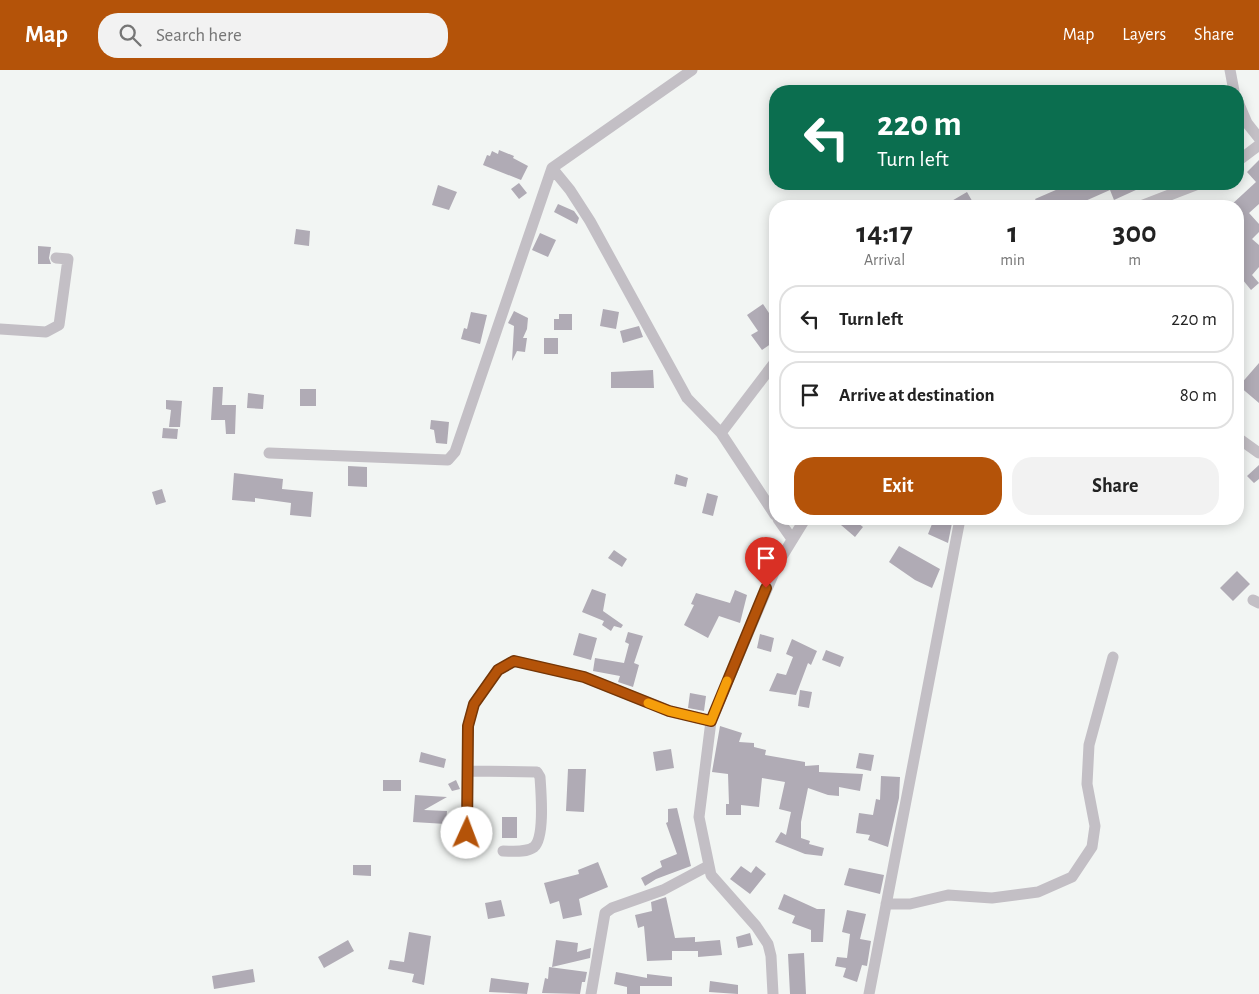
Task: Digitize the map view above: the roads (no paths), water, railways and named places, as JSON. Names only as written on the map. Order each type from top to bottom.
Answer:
[{"type":"street","points":[[268,453],[448,460],[455,452],[552,168],[692,70]]},
{"type":"street","points":[[1230,70],[1233,85]]},
{"type":"street","points":[[1244,118],[1246,123],[1259,138]]},
{"type":"street","points":[[1244,156],[1259,145]]},
{"type":"street","points":[[552,168],[570,190],[590,221],[687,398],[721,433],[769,505]]},
{"type":"street","points":[[1159,200],[1183,190]]},
{"type":"street","points":[[0,329],[46,332],[59,325],[68,259],[56,258]]},
{"type":"street","points":[[721,433],[769,370]]},
{"type":"street","points":[[1244,442],[1259,453]]},
{"type":"street","points":[[782,525],[792,540]]},
{"type":"street","points":[[773,994],[771,956],[768,944],[756,926],[711,875],[699,817],[711,721],[766,588],[801,525]]},
{"type":"street","points":[[868,994],[959,525]]},
{"type":"street","points":[[886,904],[910,904],[948,895],[992,898],[1038,892],[1072,877],[1092,847],[1095,826],[1088,784],[1089,745],[1113,657]]},
{"type":"street","points":[[467,833],[468,726],[474,704],[498,670],[514,661],[584,677],[669,711],[711,721]]},
{"type":"street","points":[[469,771],[537,772],[540,778],[541,824],[539,839],[533,847],[522,850],[503,851]]},
{"type":"street","points":[[590,994],[605,912],[663,890],[708,866]]}]
